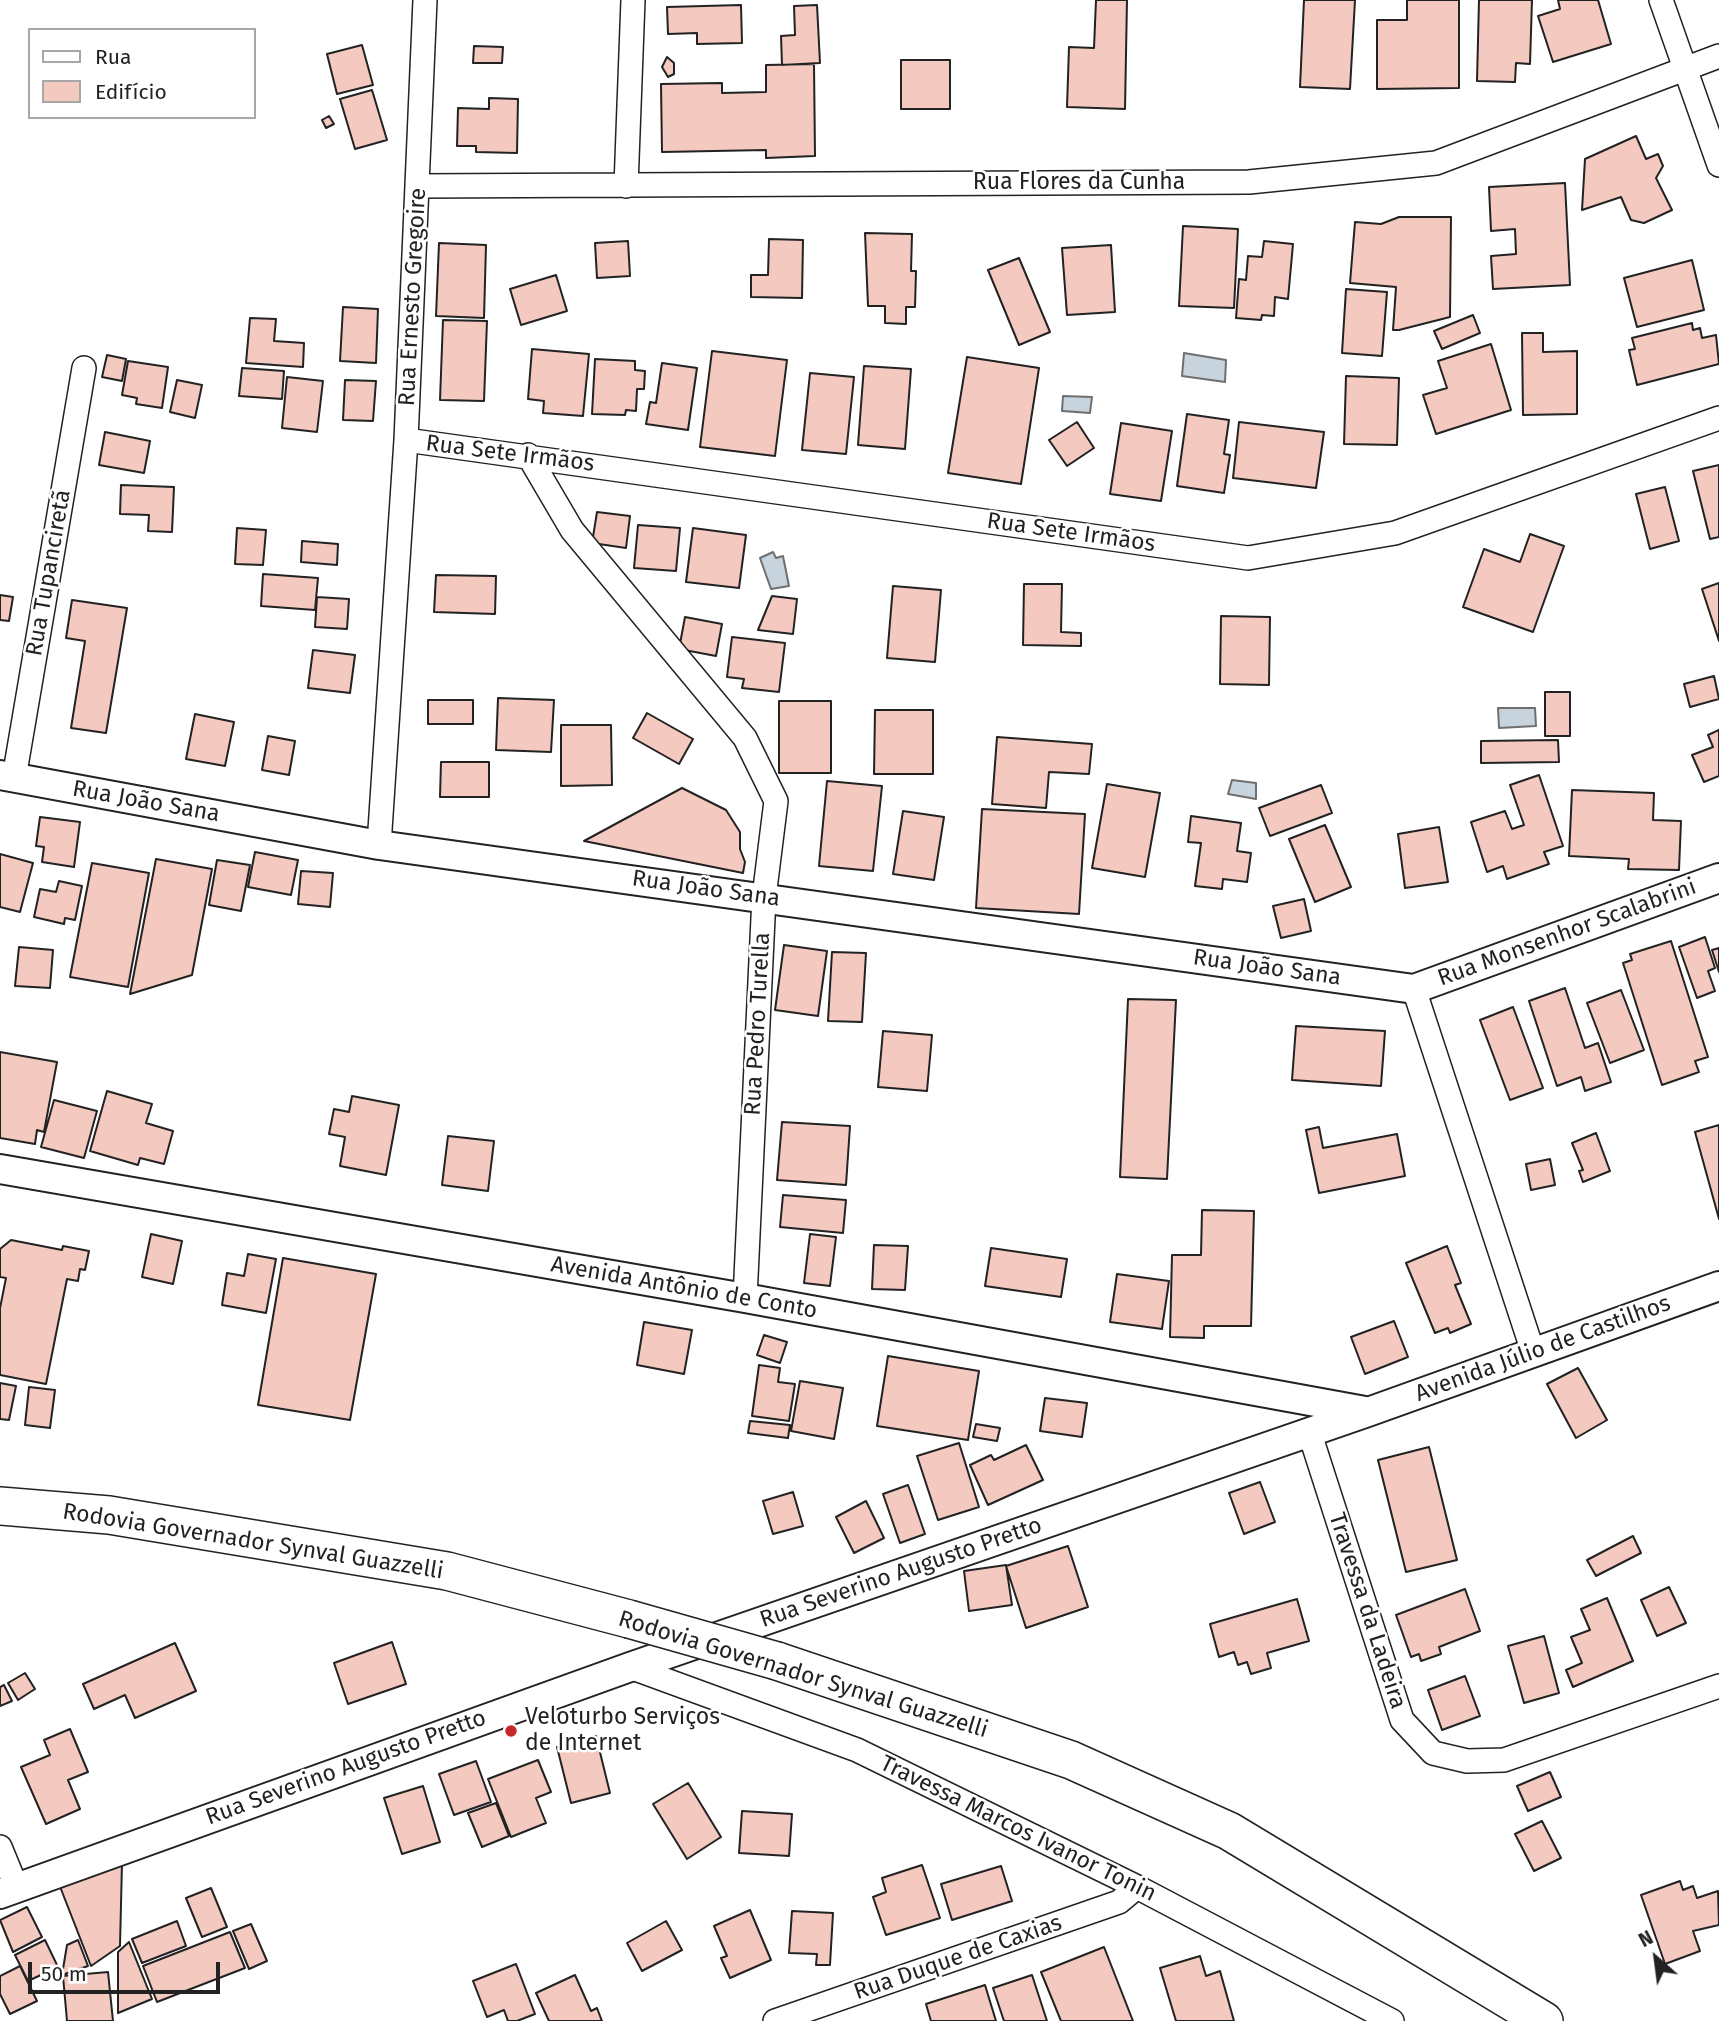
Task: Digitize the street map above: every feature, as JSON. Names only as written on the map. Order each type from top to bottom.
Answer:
[{"type":"main road","name":"Rodovia Governador Synval Guazzelli","points":[[0,1506],[108,1515],[447,1572],[777,1661],[1071,1760],[1229,1831],[1406,1935],[1544,2021]]},
{"type":"street","name":"Rua Ernesto Gregoire","points":[[379,845],[406,440],[425,0]]},
{"type":"street","points":[[626,186],[633,0]]},
{"type":"street","points":[[1661,0],[1719,165]]},
{"type":"street","name":"Rua Flores da Cunha","points":[[419,186],[1249,182],[1436,163],[1719,56]]},
{"type":"street","name":"Rua Tupanciretã","points":[[7,776],[84,368]]},
{"type":"street","name":"Rua Sete Irmãos","points":[[406,440],[1248,558],[1395,533],[1719,418]]},
{"type":"street","name":"Rua Pedro Turella","points":[[528,456],[572,530],[744,738],[776,801],[764,897],[745,1298]]},
{"type":"street","name":"Rua João Sana","points":[[7,776],[379,845],[1414,989]]},
{"type":"street","name":"Rua Monsenhor Scalabrini","points":[[1414,989],[1719,877]]},
{"type":"street","points":[[1414,989],[1533,1352]]},
{"type":"street","name":"Avenida Antônio de Conto","points":[[0,1169],[745,1298],[1368,1412]]},
{"type":"street","name":"Avenida Júlio de Castilhos","points":[[1368,1412],[1719,1286]]},
{"type":"street","name":"Rua Severino Augusto Pretto","points":[[8,1890],[630,1667],[1368,1412]]},
{"type":"street","name":"Travessa da Ladeira","points":[[1309,1431],[1402,1720],[1433,1753],[1467,1761],[1504,1760],[1719,1686]]},
{"type":"street","name":"Travessa Marcos Ivanor Tonin","points":[[630,1667],[857,1750],[1137,1887],[1392,2021]]},
{"type":"street","points":[[0,1847],[8,1890]]},
{"type":"street","name":"Rua Duque de Caxias","points":[[775,2021],[1119,1902],[1137,1887]]},
{"type":"shaded area","points":[[1184,353],[1226,360],[1225,382],[1182,376]]},
{"type":"shaded area","points":[[1063,396],[1092,397],[1090,413],[1062,411]]},
{"type":"shaded area","points":[[773,552],[776,558],[783,556],[789,586],[771,589],[760,558]]},
{"type":"shaded area","points":[[1498,708],[1535,708],[1536,726],[1499,728]]},
{"type":"shaded area","points":[[1232,780],[1256,783],[1256,799],[1228,794]]},
{"type":"building","points":[[1096,0],[1127,0],[1125,109],[1067,107],[1069,47],[1094,48]]},
{"type":"building","points":[[1304,0],[1355,0],[1350,89],[1300,87]]},
{"type":"building","points":[[1407,0],[1459,0],[1459,88],[1377,89],[1377,20],[1407,20]]},
{"type":"building","points":[[1479,0],[1532,0],[1530,64],[1516,63],[1515,82],[1477,81]]},
{"type":"building","points":[[1558,0],[1598,0],[1611,44],[1553,62],[1538,16],[1560,9]]},
{"type":"building","points":[[741,5],[742,43],[697,44],[697,33],[668,34],[667,7]]},
{"type":"building","points":[[817,5],[820,63],[782,65],[781,36],[795,35],[794,6]]},
{"type":"building","points":[[362,45],[373,85],[337,94],[327,54]]},
{"type":"building","points":[[474,46],[503,47],[502,63],[473,63]]},
{"type":"building","points":[[667,57],[674,63],[674,74],[668,77],[662,67]]},
{"type":"building","points":[[901,60],[950,60],[950,109],[901,109]]},
{"type":"building","points":[[814,64],[815,156],[766,158],[766,150],[662,152],[661,84],[722,83],[722,93],[766,92],[766,65]]},
{"type":"building","points":[[372,90],[387,140],[355,149],[340,99]]},
{"type":"building","points":[[489,98],[518,99],[517,153],[476,152],[476,146],[457,146],[458,108],[489,109]]},
{"type":"building","points":[[329,116],[334,124],[326,128],[322,120]]},
{"type":"building","points":[[1636,136],[1646,159],[1658,154],[1663,166],[1656,178],[1672,210],[1644,223],[1631,220],[1621,197],[1582,210],[1585,159]]},
{"type":"building","points":[[1565,183],[1570,285],[1493,289],[1491,256],[1516,254],[1515,229],[1491,231],[1489,187]]},
{"type":"building","points":[[1399,217],[1451,217],[1450,317],[1393,330],[1396,287],[1350,283],[1355,222],[1381,224]]},
{"type":"building","points":[[1183,226],[1238,229],[1234,308],[1179,306]]},
{"type":"building","points":[[865,233],[912,234],[911,271],[916,271],[915,307],[906,307],[906,324],[885,323],[885,306],[868,306]]},
{"type":"building","points":[[769,239],[803,240],[802,298],[751,297],[751,275],[768,275]]},
{"type":"building","points":[[628,241],[630,276],[597,278],[595,243]]},
{"type":"building","points":[[1264,241],[1293,244],[1288,299],[1275,297],[1274,316],[1262,315],[1261,320],[1236,318],[1239,279],[1246,280],[1248,256],[1262,257]]},
{"type":"building","points":[[439,243],[486,245],[484,318],[436,316]]},
{"type":"building","points":[[1111,245],[1115,312],[1067,315],[1062,248]]},
{"type":"building","points":[[1019,258],[1050,332],[1019,345],[988,270]]},
{"type":"building","points":[[1692,260],[1704,310],[1637,327],[1624,278]]},
{"type":"building","points":[[556,275],[567,311],[521,325],[510,289]]},
{"type":"building","points":[[1346,289],[1387,292],[1382,356],[1342,353]]},
{"type":"building","points":[[343,307],[378,309],[376,363],[340,361]]},
{"type":"building","points":[[1473,315],[1480,333],[1442,349],[1434,331]]},
{"type":"building","points":[[250,318],[276,319],[274,341],[304,343],[303,367],[246,363]]},
{"type":"building","points":[[443,320],[487,321],[484,401],[440,400]]},
{"type":"building","points":[[1692,323],[1693,330],[1700,328],[1702,338],[1716,335],[1719,364],[1637,385],[1629,350],[1635,349],[1632,338]]},
{"type":"building","points":[[1522,333],[1543,333],[1543,352],[1577,351],[1577,414],[1523,415]]},
{"type":"building","points":[[1491,344],[1511,410],[1436,434],[1423,395],[1447,388],[1438,361]]},
{"type":"building","points":[[532,349],[589,354],[583,416],[543,413],[544,401],[528,399]]},
{"type":"building","points":[[712,351],[787,360],[775,456],[700,447]]},
{"type":"building","points":[[107,355],[126,359],[122,381],[102,377]]},
{"type":"building","points":[[967,357],[1039,368],[1021,484],[948,473]]},
{"type":"building","points":[[595,359],[635,361],[635,370],[645,371],[644,389],[637,389],[636,411],[626,410],[625,415],[592,414]]},
{"type":"building","points":[[128,361],[168,367],[162,408],[136,404],[137,398],[122,395]]},
{"type":"building","points":[[662,363],[697,368],[688,430],[646,424],[650,402],[656,403]]},
{"type":"building","points":[[864,366],[911,369],[905,449],[858,445]]},
{"type":"building","points":[[242,368],[284,371],[282,399],[239,396]]},
{"type":"building","points":[[810,373],[854,377],[846,454],[802,450]]},
{"type":"building","points":[[1346,376],[1399,378],[1397,445],[1344,444]]},
{"type":"building","points":[[287,377],[323,381],[317,432],[282,428]]},
{"type":"building","points":[[177,380],[202,385],[195,418],[170,412]]},
{"type":"building","points":[[345,380],[376,381],[373,421],[343,420]]},
{"type":"building","points":[[1187,414],[1229,420],[1224,454],[1230,455],[1224,493],[1177,486]]},
{"type":"building","points":[[1077,422],[1094,448],[1067,466],[1049,440]]},
{"type":"building","points":[[1239,422],[1324,432],[1316,488],[1233,478]]},
{"type":"building","points":[[1121,423],[1172,431],[1161,501],[1110,494]]},
{"type":"building","points":[[105,432],[150,441],[144,473],[99,465]]},
{"type":"building","points":[[1719,465],[1719,537],[1710,539],[1693,471]]},
{"type":"building","points":[[121,485],[174,487],[172,532],[148,531],[149,515],[120,514]]},
{"type":"building","points":[[1665,487],[1679,541],[1650,549],[1636,494]]},
{"type":"building","points":[[597,512],[630,516],[626,548],[592,543]]},
{"type":"building","points":[[638,525],[680,528],[676,571],[634,568]]},
{"type":"building","points":[[237,528],[266,530],[263,565],[235,564]]},
{"type":"building","points":[[693,528],[746,535],[739,588],[686,582]]},
{"type":"building","points":[[1530,534],[1564,546],[1533,632],[1463,607],[1484,549],[1520,562]]},
{"type":"building","points":[[302,541],[338,544],[337,565],[301,562]]},
{"type":"building","points":[[263,574],[318,578],[315,610],[261,606]]},
{"type":"building","points":[[436,575],[496,576],[495,614],[434,612]]},
{"type":"building","points":[[1719,583],[1719,641],[1702,589]]},
{"type":"building","points":[[1024,584],[1062,584],[1061,632],[1081,633],[1081,646],[1023,645]]},
{"type":"building","points":[[893,586],[941,590],[935,662],[887,658]]},
{"type":"building","points":[[0,595],[13,597],[9,621],[0,620]]},
{"type":"building","points":[[772,596],[797,599],[793,634],[758,630]]},
{"type":"building","points":[[317,597],[349,599],[347,629],[315,627]]},
{"type":"building","points":[[72,600],[127,608],[106,733],[71,728],[85,641],[66,638]]},
{"type":"building","points":[[1221,616],[1270,617],[1269,685],[1220,684]]},
{"type":"building","points":[[685,617],[722,624],[716,656],[679,649]]},
{"type":"building","points":[[732,637],[785,643],[779,692],[742,688],[744,679],[727,677]]},
{"type":"building","points":[[313,650],[355,655],[350,693],[308,688]]},
{"type":"building","points":[[1714,676],[1719,699],[1690,707],[1684,684]]},
{"type":"building","points":[[1545,692],[1570,692],[1570,736],[1545,736]]},
{"type":"building","points":[[498,698],[554,700],[551,752],[496,750]]},
{"type":"building","points":[[428,700],[473,700],[473,724],[428,724]]},
{"type":"building","points":[[779,701],[831,701],[831,773],[779,773]]},
{"type":"building","points":[[875,710],[933,710],[933,774],[874,774]]},
{"type":"building","points":[[647,713],[693,739],[679,764],[633,738]]},
{"type":"building","points":[[195,714],[234,722],[225,766],[186,759]]},
{"type":"building","points":[[561,725],[611,725],[612,785],[561,786]]},
{"type":"building","points":[[1719,730],[1719,776],[1704,782],[1692,755],[1713,747],[1708,735]]},
{"type":"building","points":[[268,736],[295,741],[289,775],[262,770]]},
{"type":"building","points":[[997,737],[1092,744],[1089,774],[1049,772],[1046,808],[992,804]]},
{"type":"building","points":[[1558,740],[1559,762],[1481,763],[1481,741]]},
{"type":"building","points":[[441,762],[489,762],[489,797],[440,797]]},
{"type":"building","points":[[1539,775],[1563,846],[1544,852],[1549,864],[1507,879],[1503,866],[1487,872],[1471,822],[1505,811],[1512,829],[1524,825],[1510,785]]},
{"type":"building","points":[[827,781],[882,786],[873,871],[819,866]]},
{"type":"building","points":[[1107,784],[1160,793],[1145,877],[1092,868]]},
{"type":"building","points":[[1321,785],[1332,813],[1270,836],[1259,808]]},
{"type":"building","points":[[682,788],[726,810],[740,832],[740,849],[745,862],[743,873],[584,841]]},
{"type":"building","points":[[1572,790],[1654,793],[1653,820],[1681,821],[1679,870],[1628,869],[1629,859],[1569,856]]},
{"type":"building","points":[[982,809],[1085,814],[1079,914],[976,908]]},
{"type":"building","points":[[903,811],[944,817],[934,880],[893,874]]},
{"type":"building","points":[[1191,816],[1241,823],[1237,851],[1251,853],[1247,882],[1223,879],[1222,889],[1195,886],[1201,843],[1188,842]]},
{"type":"building","points":[[40,817],[80,822],[74,867],[42,862],[44,847],[36,846]]},
{"type":"building","points":[[1325,825],[1351,887],[1315,902],[1289,839]]},
{"type":"building","points":[[1439,827],[1448,882],[1405,888],[1398,834]]},
{"type":"building","points":[[255,852],[298,860],[291,895],[248,887]]},
{"type":"building","points":[[0,854],[33,863],[20,912],[0,907]]},
{"type":"building","points":[[156,859],[212,869],[192,975],[130,994]]},
{"type":"building","points":[[217,860],[250,865],[241,911],[209,905]]},
{"type":"building","points":[[92,863],[149,873],[128,987],[70,977]]},
{"type":"building","points":[[301,871],[333,873],[330,907],[298,904]]},
{"type":"building","points":[[59,881],[82,886],[75,920],[65,918],[64,924],[34,917],[40,889],[56,892]]},
{"type":"building","points":[[1304,899],[1311,931],[1281,938],[1273,906]]},
{"type":"building","points":[[1705,937],[1715,968],[1708,971],[1715,991],[1697,998],[1679,947]]},
{"type":"building","points":[[1671,941],[1708,1057],[1695,1061],[1699,1072],[1662,1085],[1623,963],[1632,960],[1630,954]]},
{"type":"building","points":[[784,945],[827,951],[818,1016],[775,1010]]},
{"type":"building","points":[[19,947],[53,950],[50,988],[15,986]]},
{"type":"building","points":[[1719,948],[1719,972],[1712,950]]},
{"type":"building","points":[[832,952],[866,953],[862,1022],[828,1021]]},
{"type":"building","points":[[1565,988],[1585,1048],[1598,1043],[1611,1082],[1585,1091],[1581,1077],[1557,1086],[1529,1001]]},
{"type":"building","points":[[1621,990],[1644,1050],[1610,1063],[1587,1003]]},
{"type":"building","points":[[1128,999],[1176,1000],[1167,1179],[1120,1177]]},
{"type":"building","points":[[1513,1007],[1543,1088],[1510,1100],[1480,1020]]},
{"type":"building","points":[[1296,1026],[1385,1031],[1381,1086],[1292,1080]]},
{"type":"building","points":[[883,1031],[932,1035],[927,1091],[878,1087]]},
{"type":"building","points":[[0,1052],[57,1062],[44,1132],[37,1130],[35,1144],[0,1138]]},
{"type":"building","points":[[107,1091],[152,1104],[146,1123],[173,1131],[164,1164],[140,1158],[138,1165],[90,1151]]},
{"type":"building","points":[[352,1096],[399,1105],[386,1175],[340,1166],[345,1137],[329,1134],[334,1109],[349,1112]]},
{"type":"building","points":[[54,1100],[97,1111],[84,1158],[41,1147]]},
{"type":"building","points":[[782,1122],[850,1126],[846,1185],[777,1180]]},
{"type":"building","points":[[1719,1125],[1719,1219],[1695,1132]]},
{"type":"building","points":[[1319,1127],[1323,1148],[1397,1134],[1405,1176],[1319,1193],[1306,1130]]},
{"type":"building","points":[[1596,1133],[1610,1171],[1583,1182],[1579,1171],[1583,1170],[1572,1143]]},
{"type":"building","points":[[448,1136],[494,1141],[488,1191],[442,1185]]},
{"type":"building","points":[[1550,1159],[1555,1185],[1531,1190],[1526,1164]]},
{"type":"building","points":[[783,1195],[846,1200],[843,1233],[780,1227]]},
{"type":"building","points":[[1202,1210],[1254,1211],[1251,1326],[1204,1326],[1204,1338],[1170,1337],[1172,1255],[1201,1255]]},
{"type":"building","points":[[151,1234],[182,1241],[173,1284],[142,1277]]},
{"type":"building","points":[[810,1234],[836,1237],[830,1286],[804,1283]]},
{"type":"building","points":[[11,1240],[62,1250],[63,1246],[89,1251],[85,1270],[80,1269],[78,1281],[67,1279],[46,1384],[0,1375],[0,1308],[6,1278],[0,1277],[0,1249]]},
{"type":"building","points":[[874,1245],[908,1246],[905,1290],[872,1289]]},
{"type":"building","points":[[1447,1246],[1461,1283],[1455,1285],[1471,1324],[1450,1333],[1448,1328],[1435,1333],[1406,1263]]},
{"type":"building","points":[[991,1248],[1067,1259],[1061,1297],[985,1286]]},
{"type":"building","points":[[248,1254],[276,1259],[266,1313],[222,1305],[227,1273],[244,1276]]},
{"type":"building","points":[[283,1258],[376,1274],[350,1420],[258,1405]]},
{"type":"building","points":[[1117,1274],[1169,1281],[1162,1329],[1110,1322]]},
{"type":"building","points":[[1394,1321],[1408,1357],[1365,1374],[1351,1337]]},
{"type":"building","points":[[644,1322],[692,1330],[684,1374],[637,1365]]},
{"type":"building","points":[[764,1335],[787,1342],[780,1363],[757,1355]]},
{"type":"building","points":[[888,1356],[979,1371],[968,1440],[877,1426]]},
{"type":"building","points":[[759,1365],[780,1368],[778,1382],[795,1384],[789,1421],[752,1416]]},
{"type":"building","points":[[1578,1368],[1607,1420],[1576,1438],[1547,1384]]},
{"type":"building","points":[[800,1381],[843,1388],[834,1439],[791,1431]]},
{"type":"building","points":[[0,1383],[16,1386],[9,1420],[0,1419]]},
{"type":"building","points":[[29,1387],[55,1390],[50,1428],[25,1425]]},
{"type":"building","points":[[1045,1398],[1087,1403],[1082,1437],[1040,1431]]},
{"type":"building","points":[[750,1421],[790,1425],[788,1438],[748,1433]]},
{"type":"building","points":[[976,1424],[1000,1428],[997,1441],[973,1437]]},
{"type":"building","points":[[959,1443],[979,1507],[938,1520],[917,1456]]},
{"type":"building","points":[[1026,1445],[1043,1480],[988,1505],[970,1465],[991,1455],[994,1460]]},
{"type":"building","points":[[1429,1447],[1457,1560],[1406,1572],[1378,1460]]},
{"type":"building","points":[[1260,1482],[1275,1522],[1244,1534],[1229,1493]]},
{"type":"building","points":[[908,1485],[925,1534],[900,1543],[883,1494]]},
{"type":"building","points":[[793,1492],[803,1526],[773,1534],[763,1501]]},
{"type":"building","points":[[866,1501],[884,1538],[854,1553],[836,1517]]},
{"type":"building","points":[[1633,1536],[1641,1553],[1596,1576],[1587,1560]]},
{"type":"building","points":[[1068,1546],[1088,1607],[1026,1628],[1006,1566]]},
{"type":"building","points":[[1006,1565],[1012,1605],[969,1611],[964,1571]]},
{"type":"building","points":[[1669,1587],[1686,1623],[1657,1636],[1641,1600]]},
{"type":"building","points":[[1465,1589],[1480,1631],[1439,1647],[1441,1654],[1421,1661],[1419,1654],[1411,1657],[1396,1615]]},
{"type":"building","points":[[1607,1598],[1633,1661],[1573,1687],[1566,1670],[1582,1663],[1571,1637],[1590,1630],[1581,1609]]},
{"type":"building","points":[[1297,1599],[1309,1641],[1267,1653],[1271,1668],[1251,1674],[1247,1662],[1238,1665],[1234,1652],[1219,1657],[1210,1624]]},
{"type":"building","points":[[1544,1636],[1559,1693],[1524,1703],[1508,1646]]},
{"type":"building","points":[[392,1642],[406,1684],[348,1704],[334,1663]]},
{"type":"building","points":[[175,1643],[196,1691],[135,1718],[125,1695],[94,1709],[83,1684]]},
{"type":"building","points":[[25,1673],[35,1689],[18,1700],[8,1683]]},
{"type":"building","points":[[1465,1676],[1480,1716],[1442,1730],[1428,1690]]},
{"type":"building","points":[[4,1685],[12,1701],[0,1706],[0,1687]]},
{"type":"building","points":[[70,1729],[88,1772],[68,1780],[80,1809],[46,1824],[21,1767],[50,1755],[44,1740]]},
{"type":"building","points":[[596,1736],[610,1793],[571,1803],[557,1747]]},
{"type":"building","points":[[538,1760],[551,1792],[536,1798],[546,1823],[511,1837],[488,1779]]},
{"type":"building","points":[[476,1761],[491,1802],[454,1815],[439,1774]]},
{"type":"building","points":[[1550,1772],[1561,1797],[1528,1811],[1517,1786]]},
{"type":"building","points":[[688,1783],[721,1837],[687,1859],[653,1804]]},
{"type":"building","points":[[423,1786],[440,1842],[402,1854],[384,1798]]},
{"type":"building","points":[[496,1803],[509,1836],[482,1847],[468,1813]]},
{"type":"building","points":[[742,1811],[792,1814],[789,1856],[739,1853]]},
{"type":"building","points":[[1542,1821],[1561,1858],[1534,1871],[1515,1834]]},
{"type":"building","points":[[122,1863],[120,1946],[91,1966],[59,1884]]},
{"type":"building","points":[[922,1865],[940,1918],[886,1935],[873,1897],[886,1892],[882,1878]]},
{"type":"building","points":[[1001,1866],[1012,1901],[952,1920],[941,1884]]},
{"type":"building","points":[[1680,1881],[1683,1890],[1693,1886],[1697,1898],[1718,1891],[1719,1925],[1693,1931],[1700,1951],[1665,1964],[1641,1895]]},
{"type":"building","points":[[211,1888],[227,1927],[202,1937],[186,1898]]},
{"type":"building","points":[[27,1907],[42,1937],[13,1952],[0,1920]]},
{"type":"building","points":[[750,1910],[771,1960],[730,1978],[721,1958],[727,1956],[714,1926]]},
{"type":"building","points":[[792,1911],[833,1913],[830,1965],[816,1965],[817,1954],[789,1953]]},
{"type":"building","points":[[177,1921],[186,1946],[142,1963],[132,1939]]},
{"type":"building","points":[[666,1921],[682,1950],[642,1971],[627,1943]]},
{"type":"building","points":[[251,1924],[267,1961],[249,1969],[233,1931]]},
{"type":"building","points":[[230,1932],[245,1968],[157,2002],[143,1966]]},
{"type":"building","points":[[45,1940],[58,1967],[28,1981],[15,1955]]},
{"type":"building","points":[[78,1940],[88,1966],[62,1975],[67,1945]]},
{"type":"building","points":[[129,1942],[152,1999],[118,2013],[118,1952]]},
{"type":"building","points":[[1104,1947],[1133,2021],[1061,2021],[1041,1972]]},
{"type":"building","points":[[1200,1956],[1206,1976],[1220,1971],[1234,2021],[1176,2021],[1160,1968]]},
{"type":"building","points":[[516,1964],[535,2014],[517,2021],[508,2021],[504,2010],[487,2017],[473,1981]]},
{"type":"building","points":[[20,1966],[37,2001],[10,2014],[0,1994],[0,1976]]},
{"type":"building","points":[[108,1972],[113,2021],[67,2021],[63,1976]]},
{"type":"building","points":[[575,1975],[591,2011],[597,2008],[602,2021],[549,2021],[536,1993]]},
{"type":"building","points":[[1032,1975],[1047,2021],[1004,2021],[993,1988]]},
{"type":"building","points":[[985,1985],[996,2021],[931,2021],[926,2004]]},
{"type":"place","name":"Veloturbo Serviços de Internet","points":[[511,1731]]}]
